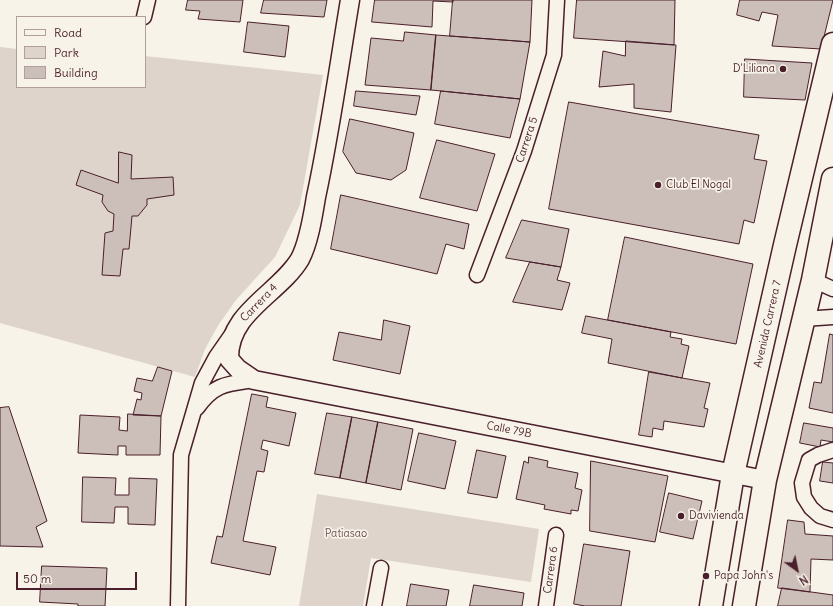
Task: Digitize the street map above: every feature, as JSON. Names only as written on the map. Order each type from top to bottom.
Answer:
[{"type":"main road","name":"Avenida Carrera 7","points":[[711,606],[733,474],[785,245],[833,44]]},
{"type":"main road","points":[[744,606],[765,480],[813,280],[833,179]]},
{"type":"street","points":[[144,16],[148,0]]},
{"type":"street","name":"Carrera 4","points":[[178,606],[182,455],[192,415],[202,383],[216,357],[235,329],[258,302],[285,278],[300,258],[308,236],[321,175],[350,0]]},
{"type":"street","name":"Carrera 5","points":[[477,275],[524,151],[554,54],[557,0]]},
{"type":"street","points":[[813,280],[833,289]]},
{"type":"street","points":[[803,319],[833,317]]},
{"type":"street","name":"Calle 79B","points":[[235,329],[229,349],[229,359],[238,369],[254,380]]},
{"type":"street","name":"Calle 79B","points":[[192,415],[205,396],[215,389],[232,383],[254,380],[765,480]]},
{"type":"street","points":[[833,450],[809,460],[802,483],[804,497],[811,508],[820,516],[833,520]]},
{"type":"street","name":"Carrera 6","points":[[546,606],[556,535]]},
{"type":"street","points":[[374,606],[381,568]]},
{"type":"green space","points":[[0,47],[16,49],[16,88],[146,88],[146,56],[323,75],[300,205],[275,257],[236,300],[219,324],[205,349],[195,377],[0,323]]},
{"type":"green space","name":"Patiasao","points":[[317,494],[539,529],[531,582],[371,558],[363,606],[299,606]]},
{"type":"building","points":[[188,0],[243,0],[240,22],[198,19],[200,11],[186,10]]},
{"type":"building","points":[[264,0],[327,0],[324,17],[261,13]]},
{"type":"building","points":[[375,0],[453,0],[453,2],[433,1],[432,27],[372,22]]},
{"type":"building","points":[[453,0],[532,0],[530,42],[450,36]]},
{"type":"building","points":[[577,0],[675,0],[674,45],[574,38]]},
{"type":"building","points":[[740,0],[833,0],[821,49],[772,46],[778,15],[762,12],[759,21],[737,15]]},
{"type":"building","points":[[248,22],[289,26],[285,57],[244,52]]},
{"type":"building","points":[[405,32],[436,35],[431,90],[365,85],[371,38],[403,41]]},
{"type":"building","points":[[436,35],[530,42],[520,99],[431,90]]},
{"type":"building","points":[[626,41],[676,45],[671,112],[634,108],[634,84],[599,87],[603,51],[625,56]]},
{"type":"building","points":[[745,59],[812,63],[805,100],[744,97]]},
{"type":"building","points":[[356,91],[420,96],[416,115],[354,106]]},
{"type":"building","points":[[441,91],[520,99],[510,138],[435,124]]},
{"type":"building","name":"Club El Nogal","points":[[569,102],[759,135],[754,159],[767,161],[754,223],[744,220],[739,244],[549,209]]},
{"type":"building","points":[[350,119],[414,133],[406,170],[391,180],[356,173],[343,152]]},
{"type":"building","points":[[437,140],[495,154],[477,211],[420,198]]},
{"type":"building","points":[[119,152],[132,155],[131,179],[173,177],[174,195],[147,199],[147,205],[138,216],[132,216],[129,249],[123,249],[120,276],[102,275],[105,233],[113,231],[114,214],[108,211],[102,202],[103,195],[76,185],[81,170],[118,183]]},
{"type":"building","points":[[341,195],[469,224],[464,249],[446,244],[437,274],[331,249]]},
{"type":"building","points":[[522,220],[569,229],[561,267],[506,258]]},
{"type":"building","points":[[625,237],[753,264],[736,344],[608,320]]},
{"type":"building","points":[[530,262],[561,267],[557,280],[570,283],[562,310],[513,302]]},
{"type":"building","points":[[586,316],[671,332],[670,337],[682,339],[681,344],[689,346],[682,378],[608,363],[612,339],[582,333]]},
{"type":"building","points":[[384,320],[410,326],[400,374],[333,360],[339,332],[381,340]]},
{"type":"building","points":[[830,334],[833,335],[833,413],[809,408],[814,382],[821,383]]},
{"type":"building","points":[[158,367],[172,371],[161,416],[133,415],[137,399],[141,400],[142,393],[134,391],[137,378],[152,381]]},
{"type":"building","points":[[649,372],[710,383],[704,408],[708,409],[704,427],[664,421],[663,430],[653,428],[652,437],[639,435]]},
{"type":"building","points":[[252,394],[268,397],[266,407],[296,413],[289,446],[263,440],[261,449],[268,451],[264,472],[257,471],[243,541],[276,547],[270,575],[211,563],[217,536],[222,537]]},
{"type":"building","points":[[9,407],[47,521],[36,527],[43,547],[0,546],[0,408]]},
{"type":"building","points":[[327,413],[352,417],[340,478],[315,474]]},
{"type":"building","points":[[128,414],[161,416],[160,455],[126,455],[126,446],[118,446],[118,455],[78,453],[80,415],[120,417],[119,430],[127,431]]},
{"type":"building","points":[[352,417],[378,422],[366,483],[340,478]]},
{"type":"building","points":[[378,422],[413,429],[401,490],[366,483]]},
{"type":"building","points":[[804,423],[833,428],[833,442],[821,440],[820,447],[800,443]]},
{"type":"building","points":[[419,433],[456,441],[445,489],[408,481]]},
{"type":"building","points":[[477,450],[506,456],[497,498],[468,493]]},
{"type":"building","points":[[529,457],[548,461],[547,467],[578,473],[575,488],[582,490],[578,511],[571,510],[571,514],[544,509],[545,505],[516,499],[524,461],[528,463]]},
{"type":"building","points":[[591,461],[668,476],[655,542],[590,531]]},
{"type":"building","points":[[823,462],[833,463],[833,483],[820,481]]},
{"type":"building","points":[[83,477],[116,478],[115,495],[129,495],[129,478],[157,479],[155,525],[128,524],[128,507],[115,507],[114,523],[82,522]]},
{"type":"building","name":"Davivienda","points":[[669,493],[702,501],[693,539],[660,532]]},
{"type":"building","points":[[788,520],[804,522],[805,534],[833,536],[833,560],[811,559],[810,592],[778,588]]},
{"type":"building","points":[[584,544],[630,551],[621,606],[585,606],[574,604]]},
{"type":"building","points":[[42,566],[107,568],[105,606],[78,606],[78,604],[40,602]]},
{"type":"building","points":[[411,584],[449,590],[446,606],[407,606]]},
{"type":"building","points":[[474,585],[524,593],[522,606],[470,606]]},
{"type":"building","points":[[782,588],[833,595],[833,606],[778,606]]},
{"type":"place","name":"D'Liliana","points":[[783,69]]},
{"type":"place","name":"Club El Nogal","points":[[658,185]]},
{"type":"place","name":"Davivienda","points":[[681,516]]},
{"type":"place","name":"Papa John's","points":[[706,576]]}]
